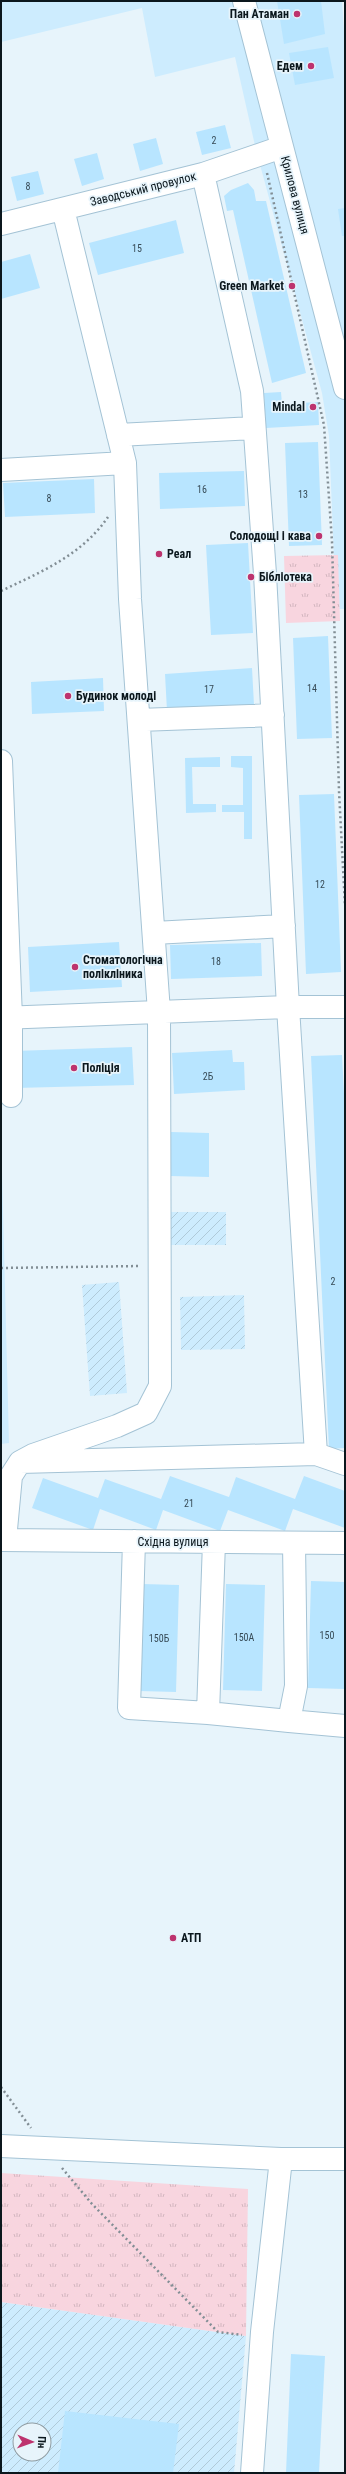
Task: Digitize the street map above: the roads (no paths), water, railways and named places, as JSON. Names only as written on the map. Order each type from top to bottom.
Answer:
[{"type":"street","name":"Крилова вулиця","points":[[244,1],[279,120],[272,151],[340,349],[345,388]]},
{"type":"street","name":"Заводський провулок","points":[[1,224],[203,174],[272,151]]},
{"type":"street","points":[[203,174],[252,391],[316,1454]]},
{"type":"street","points":[[3,1540],[11,1476],[20,1462],[33,1455],[117,1426],[146,1413],[160,1386],[161,1266],[159,1012],[139,720],[125,463],[63,209]]},
{"type":"street","points":[[118,435],[254,428]]},
{"type":"street","points":[[1,470],[125,463]]},
{"type":"street","points":[[139,720],[272,715]]},
{"type":"street","points":[[1,761],[6,1018],[11,1096]]},
{"type":"street","points":[[154,933],[284,926]]},
{"type":"street","points":[[6,1018],[288,1007],[345,1007]]},
{"type":"street","points":[[20,1462],[316,1454],[345,1464]]},
{"type":"street","name":"Східна вулиця","points":[[3,1540],[345,1543]]},
{"type":"street","points":[[134,1541],[130,1708],[345,1726]]},
{"type":"street","points":[[208,1714],[214,1542]]},
{"type":"street","points":[[289,1721],[296,1686],[294,1542]]},
{"type":"street","points":[[1,2146],[281,2159],[345,2159]]},
{"type":"street","points":[[252,2473],[262,2332],[281,2159]]},
{"type":"place","name":"Пан Атаман","points":[[297,14]]},
{"type":"place","name":"Едем","points":[[311,66]]},
{"type":"place","name":"Green Market","points":[[292,286]]},
{"type":"place","name":"Mindal","points":[[313,407]]},
{"type":"place","name":"Солодощі і кава","points":[[319,536]]},
{"type":"place","name":"Реал","points":[[159,554]]},
{"type":"place","name":"Бібліотека","points":[[251,577]]},
{"type":"place","name":"Будинок молоді","points":[[68,696]]},
{"type":"place","name":"Стоматологічна полікліника","points":[[75,967]]},
{"type":"place","name":"Поліція","points":[[74,1068]]},
{"type":"place","name":"АТП","points":[[173,1938]]}]
